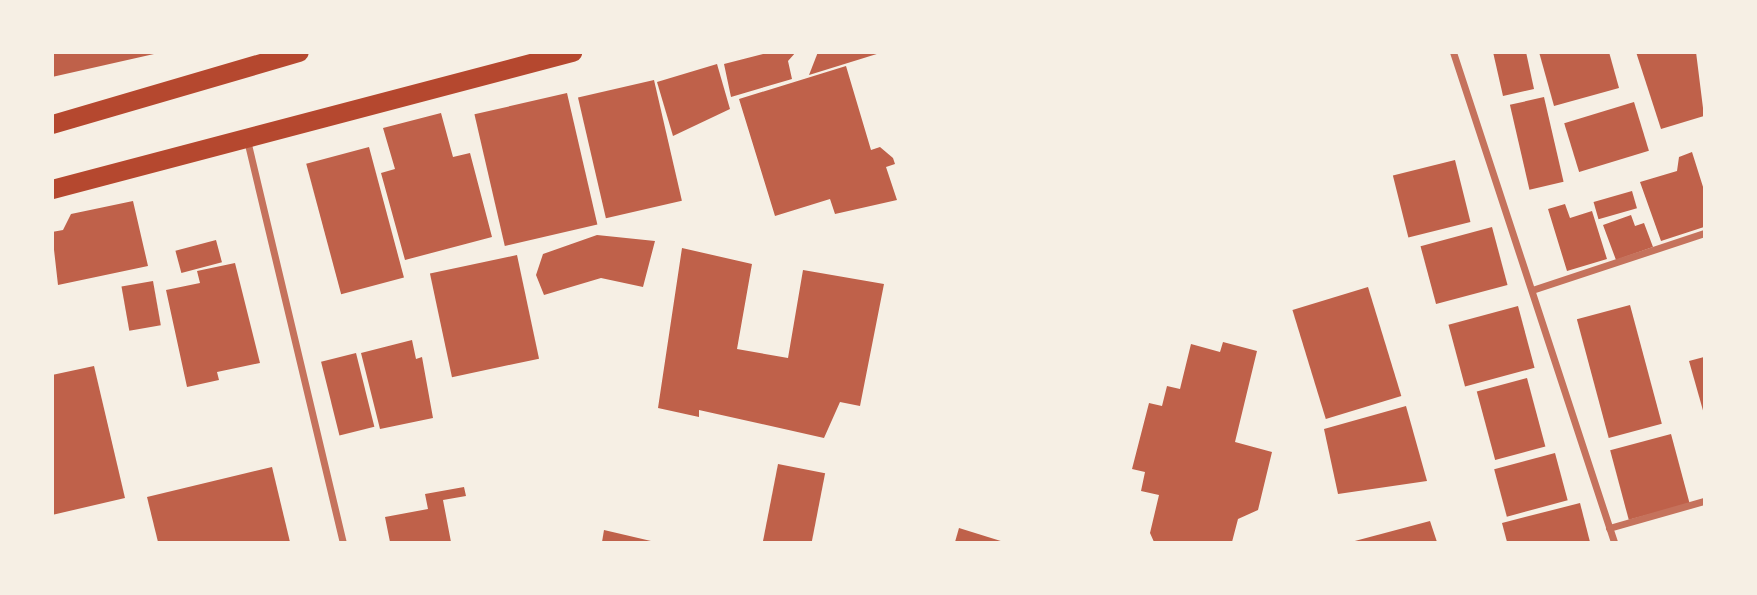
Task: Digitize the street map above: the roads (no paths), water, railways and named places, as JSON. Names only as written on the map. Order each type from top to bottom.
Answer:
[{"type":"highway","points":[[52,124],[254,58],[299,52]]},
{"type":"highway","points":[[52,189],[572,52]]},
{"type":"street","points":[[1453,52],[1614,542]]},
{"type":"street","points":[[247,139],[343,542]]},
{"type":"street","points":[[1532,290],[1704,233]]},
{"type":"street","points":[[1609,528],[1704,501]]}]
